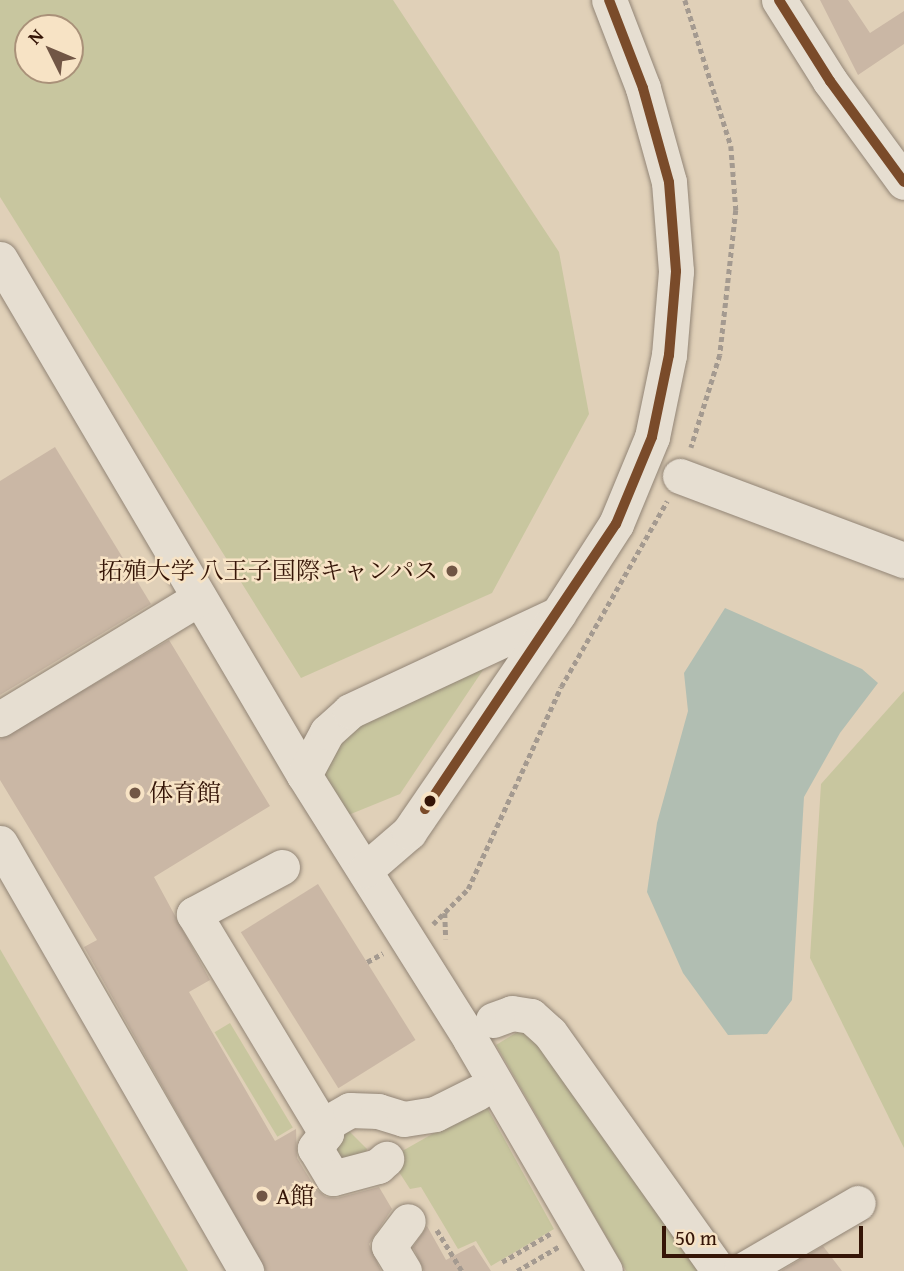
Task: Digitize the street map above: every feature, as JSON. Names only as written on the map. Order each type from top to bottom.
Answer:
[{"type":"street","points":[[365,870],[409,832],[558,614],[616,524],[652,437],[668,355],[676,271],[669,182],[643,88],[609,0]]},
{"type":"street","points":[[779,0],[830,81],[904,182]]},
{"type":"street","points":[[0,259],[304,775],[365,870],[605,1271]]},
{"type":"street","points":[[680,476],[904,560]]},
{"type":"street","points":[[0,719],[199,597]]},
{"type":"street","points":[[304,775],[327,732],[350,711],[558,614]]},
{"type":"street","points":[[0,843],[246,1271]]},
{"type":"street","points":[[282,867],[194,914],[326,1133],[315,1148],[333,1178],[378,1166],[386,1159]]},
{"type":"street","points":[[493,1020],[512,1013],[531,1016],[550,1033],[719,1271]]},
{"type":"street","points":[[322,1126],[350,1110],[404,1119],[435,1114],[477,1093]]},
{"type":"street","points":[[741,1271],[858,1203]]},
{"type":"street","points":[[404,1271],[389,1246],[419,1221]]},
{"type":"path","points":[[433,924],[468,889],[561,687],[680,476],[720,355],[736,210],[731,146],[685,0]]},
{"type":"path","points":[[419,1221],[462,1271]]},
{"type":"path","points":[[502,1262],[579,1226]]},
{"type":"path","points":[[517,1271],[579,1226]]},
{"type":"shaded area","points":[[0,0],[393,0],[559,252],[589,414],[492,593],[301,678],[0,197]]},
{"type":"shaded area","points":[[725,608],[862,669],[878,683],[840,733],[804,797],[792,1000],[767,1034],[728,1035],[683,973],[647,892],[657,823],[688,711],[684,673]]},
{"type":"shaded area","points":[[491,658],[400,794],[341,818],[321,768],[351,722]]},
{"type":"shaded area","points":[[904,691],[904,1148],[810,958],[821,784]]},
{"type":"shaded area","points":[[0,949],[188,1271],[0,1271]]},
{"type":"shaded area","points":[[230,1023],[293,1128],[277,1137],[215,1032]]},
{"type":"shaded area","points":[[527,1026],[698,1271],[626,1271],[496,1045]]},
{"type":"shaded area","points":[[485,1104],[554,1229],[491,1266],[476,1241],[458,1249],[421,1187],[410,1189],[390,1158]]},
{"type":"shaded area","points":[[345,1127],[367,1149],[365,1160],[331,1166],[330,1134]]},
{"type":"building","points":[[820,0],[848,0],[870,33],[904,11],[904,44],[858,75]]},
{"type":"building","points":[[55,447],[151,604],[0,695],[0,481]]},
{"type":"building","points":[[169,640],[270,806],[154,877],[210,980],[189,992],[275,1141],[296,1129],[297,1158],[316,1189],[326,1197],[337,1198],[379,1187],[392,1209],[369,1244],[381,1271],[266,1271],[84,947],[97,940],[0,780],[0,739]]},
{"type":"building","points":[[318,884],[416,1040],[338,1088],[241,932]]},
{"type":"building","points":[[427,1226],[446,1260],[474,1245],[491,1271],[424,1271],[413,1247]]},
{"type":"building","points":[[823,1246],[842,1271],[781,1271]]},
{"type":"transit line","points":[[425,809],[616,524],[652,437],[669,355],[676,271],[669,182],[643,88],[609,0]]},
{"type":"transit line","points":[[779,0],[830,81],[904,182]]},
{"type":"place","name":"拓殖大学 八王子国際キャンパス","points":[[452,571]]},
{"type":"place","name":"体育館","points":[[135,793]]},
{"type":"place","name":"A館","points":[[262,1196]]}]
